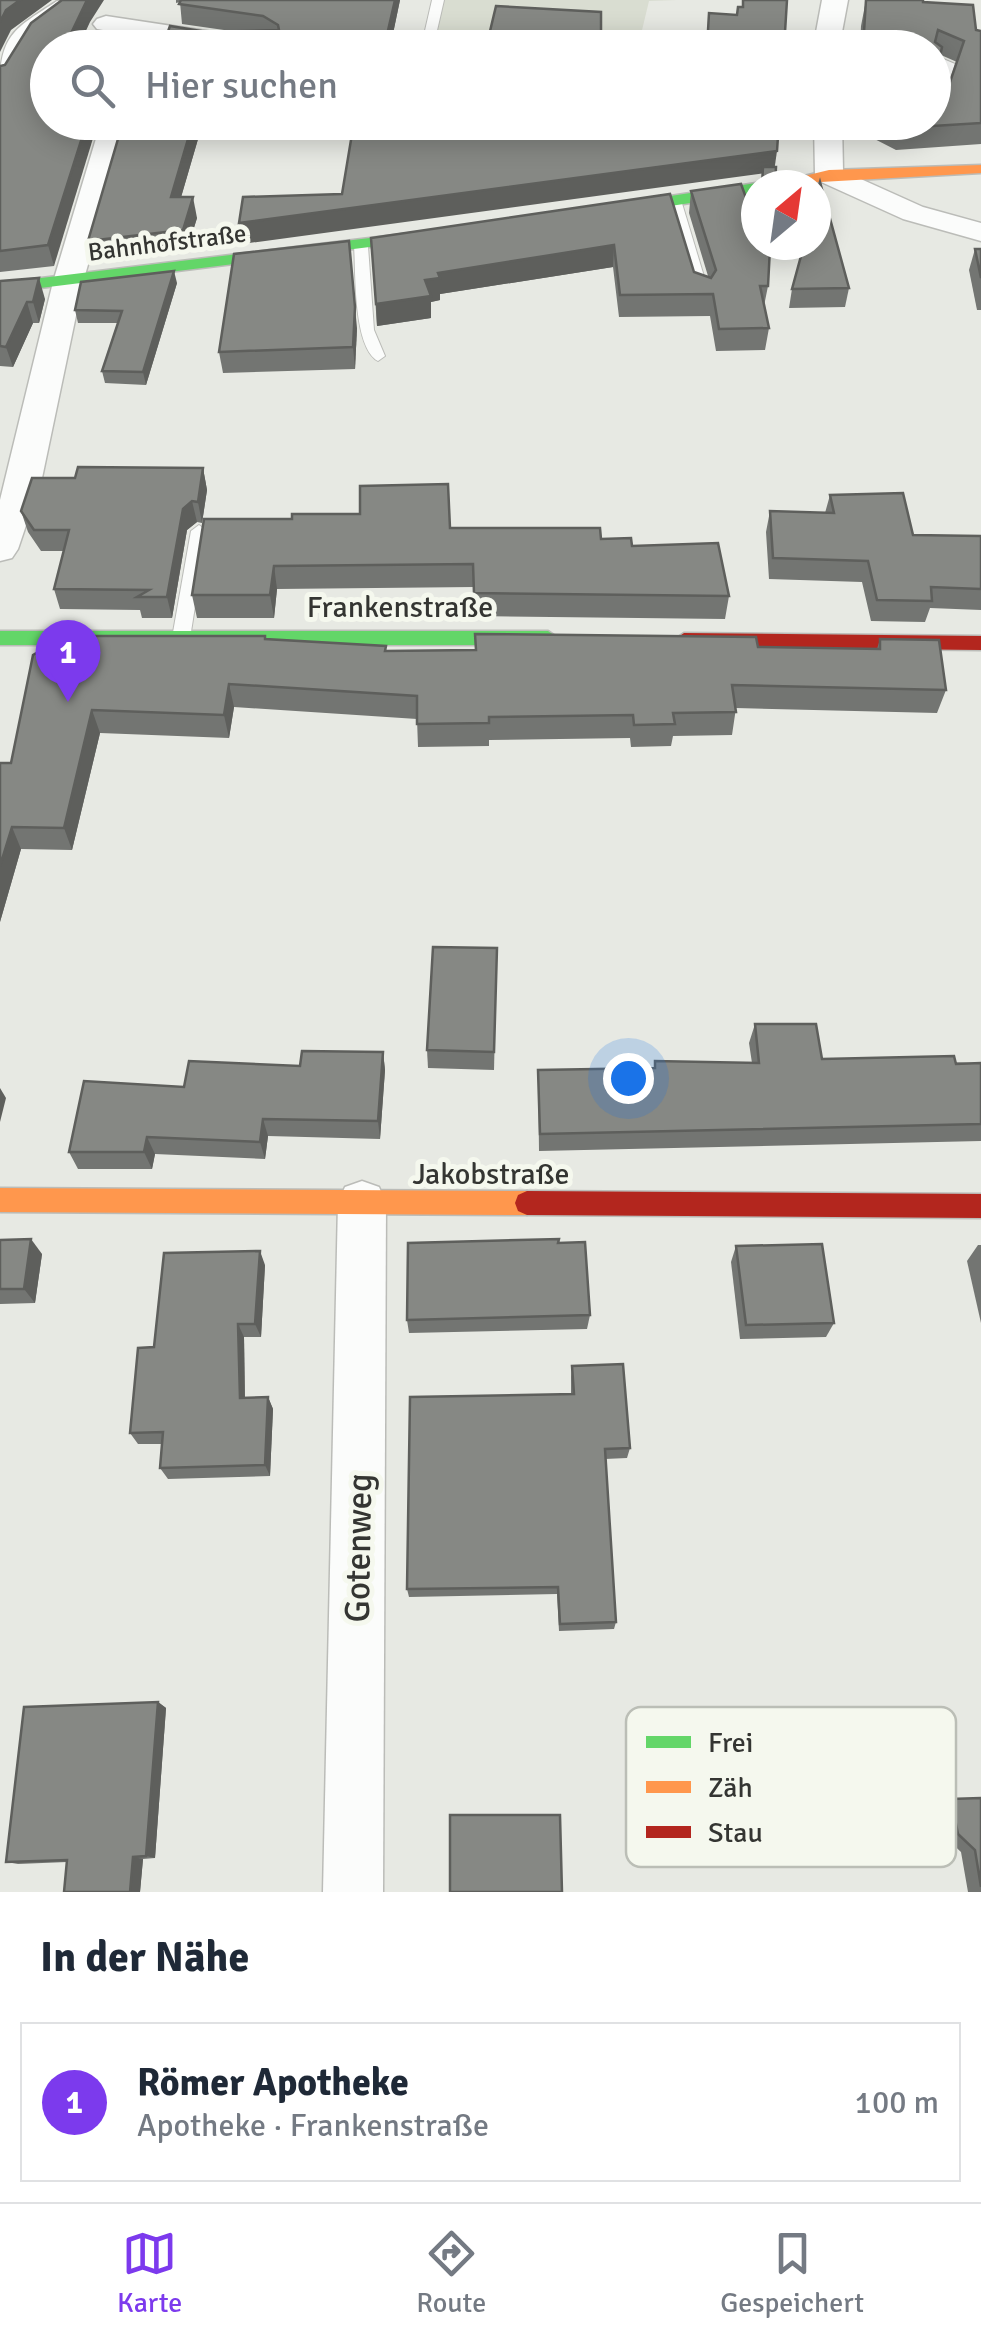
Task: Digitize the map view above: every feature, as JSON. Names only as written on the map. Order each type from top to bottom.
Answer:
[{"type":"street","points":[[829,30],[835,0]]},
{"type":"street","points":[[0,76],[23,36],[61,3],[106,24],[146,30]]},
{"type":"street","points":[[106,24],[111,30]]},
{"type":"street","points":[[0,549],[25,478],[68,282],[109,140]]},
{"type":"street","points":[[828,140],[828,170]]},
{"type":"street","points":[[831,175],[981,169]]},
{"type":"street","points":[[831,176],[914,213],[981,232]]},
{"type":"street","points":[[577,215],[674,200],[741,196]]},
{"type":"street","name":"Bahnhofstraße","points":[[0,288],[459,232]]},
{"type":"street","name":"Frankenstraße","points":[[0,638],[577,638]]},
{"type":"street","points":[[654,639],[981,643]]},
{"type":"street","name":"Jakobstraße","points":[[0,1200],[981,1206]]},
{"type":"street","name":"Gotenweg","points":[[353,1892],[362,1203]]},
{"type":"lane","points":[[431,30],[438,0]]},
{"type":"lane","points":[[674,200],[702,292]]},
{"type":"lane","points":[[361,246],[366,330],[378,356]]},
{"type":"lane","points":[[180,638],[199,531]]},
{"type":"shaded area","points":[[439,0],[677,0],[649,1],[642,30],[428,30]]},
{"type":"building","points":[[0,0],[20,0],[6,10],[0,22]]},
{"type":"building","points":[[62,0],[87,0],[73,30],[30,30],[30,140],[81,140],[48,245],[0,251],[0,66],[5,65],[31,23]]},
{"type":"building","points":[[181,0],[395,0],[388,30],[279,30],[278,25],[263,16],[179,4]]},
{"type":"building","points":[[743,0],[787,0],[785,30],[708,30],[709,13],[737,15],[738,7],[743,7]]},
{"type":"building","points":[[866,0],[973,5],[976,30],[981,31],[981,123],[951,125],[951,79],[964,41],[951,36],[951,30],[864,30]]},
{"type":"building","points":[[496,6],[601,12],[601,30],[490,30]]},
{"type":"building","points":[[118,140],[188,140],[171,197],[193,197],[183,230],[88,241]]},
{"type":"building","points":[[351,140],[778,140],[777,151],[239,223],[243,197],[342,194]]},
{"type":"building","points":[[741,184],[741,260],[769,260],[768,286],[760,286],[769,328],[719,329],[713,294],[620,295],[614,245],[438,273],[440,278],[425,280],[431,296],[376,304],[371,238],[670,194],[694,272],[711,278],[716,270],[691,191]]},
{"type":"building","points":[[831,222],[849,288],[792,289],[800,260],[831,260]]},
{"type":"building","points":[[349,241],[355,307],[353,347],[219,352],[234,254]]},
{"type":"building","points":[[975,249],[981,249],[981,278]]},
{"type":"building","points":[[174,271],[143,372],[102,371],[122,311],[75,310],[81,282]]},
{"type":"building","points":[[39,278],[33,302],[27,302],[6,347],[0,346],[0,281]]},
{"type":"building","points":[[78,467],[203,468],[198,502],[192,501],[183,509],[167,597],[137,597],[149,590],[54,589],[69,530],[34,530],[21,511],[32,478],[75,478]]},
{"type":"building","points":[[448,484],[450,528],[600,528],[601,539],[631,538],[632,546],[718,543],[729,596],[474,593],[473,564],[274,566],[270,595],[192,595],[204,519],[360,514],[360,486]]},
{"type":"building","points":[[903,493],[913,535],[981,536],[981,589],[931,587],[932,601],[877,600],[868,561],[773,558],[770,511],[834,513],[830,495]]},
{"type":"building","points":[[475,634],[756,637],[758,647],[880,649],[880,639],[939,640],[946,690],[732,685],[736,712],[673,713],[675,724],[634,725],[633,715],[489,717],[489,723],[417,724],[417,696],[229,684],[224,715],[92,710],[64,828],[12,827],[0,866],[0,763],[11,763],[33,655],[65,636],[265,636],[386,646],[385,651],[476,650]]},
{"type":"building","points":[[433,947],[497,948],[494,1052],[427,1050]]},
{"type":"building","points":[[755,1024],[816,1024],[822,1059],[954,1056],[956,1064],[981,1063],[981,1124],[540,1134],[538,1070],[655,1068],[655,1061],[759,1063]]},
{"type":"building","points":[[302,1051],[383,1052],[378,1121],[263,1119],[260,1142],[147,1137],[144,1152],[69,1152],[84,1081],[184,1087],[189,1061],[300,1066]]},
{"type":"building","points":[[31,1239],[24,1289],[0,1289],[0,1240]]},
{"type":"building","points":[[559,1239],[558,1243],[585,1242],[590,1315],[407,1320],[408,1243]]},
{"type":"building","points":[[822,1244],[834,1323],[746,1325],[736,1246]]},
{"type":"building","points":[[260,1251],[255,1324],[238,1324],[240,1398],[268,1397],[265,1465],[160,1468],[163,1432],[130,1433],[138,1348],[154,1347],[164,1253]]},
{"type":"building","points":[[623,1364],[630,1448],[605,1449],[616,1622],[560,1624],[558,1587],[407,1589],[410,1397],[574,1394],[572,1366]]},
{"type":"building","points":[[158,1702],[146,1856],[133,1857],[130,1892],[64,1892],[67,1860],[6,1862],[24,1707]]},
{"type":"building","points":[[981,1798],[981,1887],[975,1850],[958,1834],[956,1799]]},
{"type":"building","points":[[450,1815],[560,1815],[562,1892],[450,1892]]},
{"type":"traffic: fast","points":[[598,212],[741,190]]},
{"type":"traffic: fast","points":[[0,288],[444,234]]},
{"type":"traffic: fast","points":[[0,638],[548,638]]},
{"type":"traffic: slow","points":[[831,175],[981,169]]},
{"type":"traffic: slow","points":[[0,1200],[527,1203]]},
{"type":"traffic: jam","points":[[684,640],[981,643]]},
{"type":"traffic: jam","points":[[527,1203],[981,1206]]},
{"type":"place","name":"Römer Apotheke","points":[[68,702]]}]
